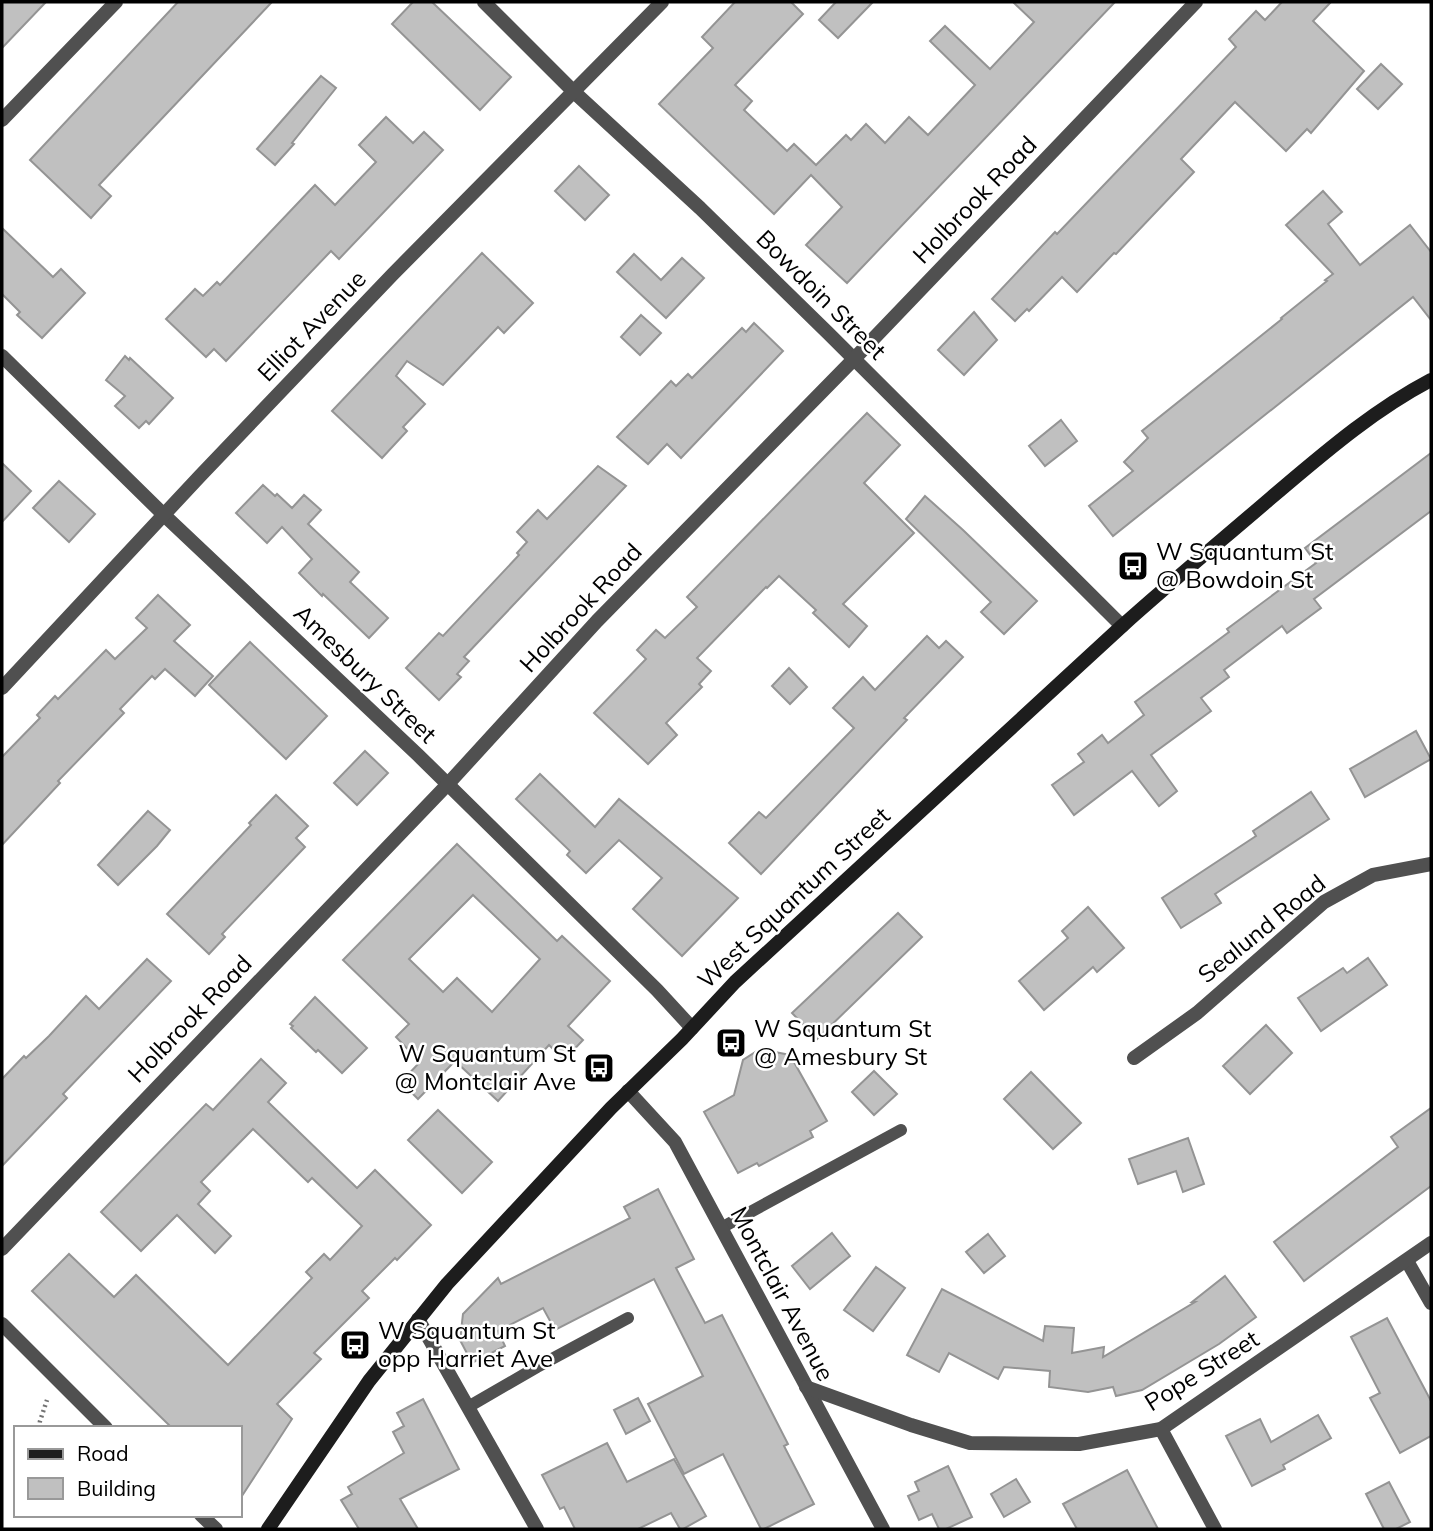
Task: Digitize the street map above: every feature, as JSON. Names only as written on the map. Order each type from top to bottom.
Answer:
[{"type":"main road","name":"West Squantum Street","points":[[268,1529],[369,1381],[447,1284],[628,1091],[735,982],[1122,626],[1336,443],[1401,396],[1431,380]]},
{"type":"street","points":[[2,120],[116,2]]},
{"type":"street","name":"Bowdoin Street","points":[[484,2],[574,92],[700,208],[1122,626]]},
{"type":"street","name":"Elliot Avenue","points":[[2,688],[416,250],[662,2]]},
{"type":"street","name":"Holbrook Road","points":[[2,1248],[447,785],[597,621],[854,359],[1196,2]]},
{"type":"street","name":"Amesbury Street","points":[[2,356],[164,515],[408,746],[657,990],[692,1028]]},
{"type":"street","name":"Sealund Road","points":[[1134,1058],[1197,1013],[1324,902],[1373,875],[1431,864]]},
{"type":"street","name":"Montclair Avenue","points":[[628,1091],[675,1142],[883,1529]]},
{"type":"street","name":"Pope Street","points":[[806,1387],[970,1443],[1079,1444],[1161,1429],[1431,1243]]},
{"type":"street","points":[[1407,1261],[1431,1303]]},
{"type":"street","points":[[418,1319],[537,1529]]},
{"type":"street","points":[[2,1324],[104,1426]]},
{"type":"street","points":[[1161,1429],[1215,1529]]},
{"type":"street","points":[[203,1517],[216,1529]]},
{"type":"lane","points":[[721,1228],[901,1130]]},
{"type":"lane","points":[[468,1407],[628,1318]]},
{"type":"path","points":[[39,1426],[47,1399]]},
{"type":"building","points":[[2,2],[46,2],[2,48]]},
{"type":"building","points":[[178,2],[272,2],[99,185],[111,196],[91,218],[30,160]]},
{"type":"building","points":[[413,2],[432,2],[511,77],[480,110],[392,24]]},
{"type":"building","points":[[735,2],[791,2],[803,14],[735,85],[752,101],[744,110],[787,151],[794,144],[816,165],[846,135],[851,140],[866,124],[885,143],[909,117],[928,135],[975,85],[930,41],[945,26],[990,69],[1034,22],[1013,2],[1115,2],[847,283],[806,245],[842,207],[811,175],[774,214],[659,104],[713,48],[702,37]]},
{"type":"building","points":[[836,2],[873,2],[838,38],[819,20]]},
{"type":"building","points":[[1282,2],[1331,2],[1313,21],[1364,71],[1311,133],[1307,129],[1286,151],[1235,102],[1181,159],[1194,172],[1116,254],[1114,253],[1077,292],[1062,277],[1029,311],[1027,309],[1015,321],[992,299],[1236,47],[1229,39],[1256,11],[1265,20]]},
{"type":"building","points":[[1381,64],[1402,84],[1378,109],[1357,89]]},
{"type":"building","points":[[321,76],[336,88],[275,165],[257,149]]},
{"type":"building","points":[[386,117],[413,143],[424,132],[443,150],[339,259],[331,251],[226,361],[214,349],[206,357],[166,319],[195,289],[203,296],[217,282],[220,285],[315,185],[335,205],[376,162],[359,145]]},
{"type":"building","points":[[579,166],[609,195],[585,220],[555,191]]},
{"type":"building","points":[[1323,191],[1342,212],[1328,224],[1360,265],[1410,225],[1431,252],[1431,320],[1413,297],[1113,536],[1089,506],[1133,471],[1124,462],[1148,438],[1142,431],[1282,319],[1333,274],[1286,225]]},
{"type":"building","points":[[2,228],[53,277],[61,269],[85,293],[42,338],[17,315],[20,312],[2,294]]},
{"type":"building","points":[[482,253],[533,303],[504,333],[498,327],[443,385],[407,361],[396,376],[425,404],[403,427],[407,431],[382,458],[332,411]]},
{"type":"building","points":[[634,254],[661,280],[682,258],[704,278],[666,318],[617,272]]},
{"type":"building","points":[[974,312],[997,340],[964,375],[938,350]]},
{"type":"building","points":[[641,315],[661,333],[640,355],[621,337]]},
{"type":"building","points":[[754,323],[783,351],[681,458],[667,444],[648,464],[617,437],[671,381],[676,386],[688,374],[692,378],[742,328],[746,332]]},
{"type":"building","points":[[125,356],[173,398],[149,424],[146,421],[139,428],[115,406],[125,396],[106,380]]},
{"type":"building","points":[[867,413],[900,445],[864,483],[914,533],[843,604],[867,626],[849,647],[813,613],[816,610],[779,576],[697,658],[711,671],[699,684],[702,687],[666,723],[677,735],[648,764],[594,713],[646,659],[637,650],[656,630],[665,638],[697,607],[687,597]]},
{"type":"building","points":[[1061,420],[1077,441],[1045,466],[1029,446]]},
{"type":"building","points":[[1431,453],[1431,511],[1314,599],[1321,608],[1287,633],[1282,626],[1224,670],[1229,677],[1201,698],[1211,711],[1151,755],[1177,791],[1159,806],[1132,771],[1074,815],[1052,785],[1084,762],[1078,754],[1102,735],[1108,743],[1144,715],[1135,702],[1316,563],[1305,548]]},
{"type":"building","points":[[2,463],[31,491],[2,522]]},
{"type":"building","points":[[598,466],[626,486],[464,657],[469,661],[457,674],[461,677],[439,700],[406,668],[439,633],[443,636],[519,555],[517,553],[527,542],[517,532],[538,510],[547,519]]},
{"type":"building","points":[[59,481],[95,514],[69,542],[33,508]]},
{"type":"building","points":[[263,485],[292,508],[304,495],[321,510],[308,524],[359,572],[350,582],[388,618],[369,638],[299,573],[312,559],[282,527],[267,543],[236,513]]},
{"type":"building","points":[[925,496],[1037,601],[1004,634],[981,612],[991,602],[906,519]]},
{"type":"building","points":[[158,595],[190,625],[174,641],[213,676],[195,696],[165,669],[155,679],[152,676],[120,709],[124,713],[58,781],[60,783],[2,845],[2,757],[40,718],[37,715],[55,696],[58,699],[106,650],[115,659],[147,628],[136,618]]},
{"type":"building","points":[[927,636],[939,648],[946,641],[963,657],[761,874],[729,843],[759,812],[766,818],[854,728],[833,708],[863,677],[875,690]]},
{"type":"building","points":[[250,642],[327,716],[286,759],[209,685]]},
{"type":"building","points":[[789,668],[807,687],[790,704],[772,686]]},
{"type":"building","points":[[1416,731],[1431,759],[1365,797],[1350,769]]},
{"type":"building","points":[[365,751],[388,773],[357,805],[334,783]]},
{"type":"building","points":[[540,774],[595,827],[619,799],[738,898],[682,956],[633,909],[662,878],[619,840],[586,873],[567,855],[570,851],[516,799]]},
{"type":"building","points":[[1311,792],[1329,819],[1215,894],[1221,903],[1181,928],[1162,898],[1256,836],[1253,831]]},
{"type":"building","points":[[276,795],[308,826],[296,838],[305,847],[222,934],[225,937],[209,954],[167,914]]},
{"type":"building","points":[[148,811],[170,830],[118,885],[98,865]]},
{"type":"building","points":[[457,844],[557,941],[562,936],[610,981],[568,1026],[583,1040],[564,1060],[549,1045],[498,1101],[455,1061],[418,1099],[401,1082],[420,1062],[396,1037],[409,1024],[343,960]],"holes":[[[473,895],[540,959],[492,1012],[457,978],[443,992],[409,959]]]},
{"type":"building","points":[[1088,907],[1124,948],[1097,972],[1093,967],[1044,1010],[1019,981],[1068,938],[1062,931]]},
{"type":"building","points":[[898,913],[922,937],[817,1039],[792,1013]]},
{"type":"building","points":[[1368,958],[1387,985],[1321,1031],[1298,998],[1343,968],[1347,973]]},
{"type":"building","points":[[147,959],[171,981],[63,1094],[67,1098],[2,1166],[2,1079],[24,1056],[26,1058],[49,1036],[86,996],[99,1009]]},
{"type":"building","points":[[315,997],[367,1048],[342,1073],[291,1028],[293,1026],[290,1024]]},
{"type":"building","points":[[1266,1025],[1292,1053],[1250,1094],[1223,1066]]},
{"type":"building","points":[[760,1049],[790,1055],[827,1121],[810,1131],[813,1137],[759,1166],[757,1163],[738,1173],[704,1112],[734,1095],[743,1060]]},
{"type":"building","points":[[261,1059],[286,1083],[268,1102],[357,1188],[375,1170],[431,1225],[362,1291],[369,1298],[314,1353],[321,1359],[277,1404],[292,1419],[242,1496],[242,1426],[170,1426],[32,1291],[69,1254],[114,1297],[136,1275],[228,1365],[312,1278],[306,1272],[324,1254],[330,1260],[362,1226],[312,1178],[308,1182],[253,1129],[201,1182],[210,1191],[198,1204],[231,1236],[215,1253],[177,1215],[141,1251],[101,1212],[206,1104],[213,1110]]},
{"type":"building","points":[[874,1071],[897,1094],[874,1115],[852,1092]]},
{"type":"building","points":[[1031,1072],[1081,1123],[1053,1149],[1004,1099]]},
{"type":"building","points":[[1431,1108],[1431,1186],[1304,1281],[1274,1242],[1398,1147],[1391,1137]]},
{"type":"building","points":[[438,1110],[492,1162],[462,1193],[408,1140]]},
{"type":"building","points":[[1188,1138],[1204,1184],[1183,1192],[1176,1171],[1138,1184],[1129,1159]]},
{"type":"building","points":[[658,1189],[694,1259],[676,1268],[705,1323],[722,1315],[788,1444],[784,1446],[814,1504],[764,1529],[761,1529],[723,1454],[684,1474],[648,1404],[703,1376],[654,1279],[555,1330],[543,1308],[498,1331],[505,1346],[472,1363],[460,1340],[463,1314],[498,1278],[501,1284],[630,1218],[624,1207]]},
{"type":"building","points":[[832,1233],[850,1256],[810,1289],[792,1266]]},
{"type":"building","points":[[988,1234],[1005,1256],[984,1273],[966,1252]]},
{"type":"building","points":[[876,1267],[905,1288],[873,1331],[844,1310]]},
{"type":"building","points":[[1225,1276],[1256,1317],[1219,1344],[1142,1390],[1116,1396],[1113,1387],[1088,1392],[1049,1387],[1050,1371],[1004,1367],[998,1379],[949,1353],[939,1372],[907,1355],[942,1289],[1043,1341],[1045,1326],[1074,1328],[1072,1353],[1104,1347],[1103,1357],[1195,1302],[1192,1302]]},
{"type":"building","points":[[1387,1318],[1431,1401],[1431,1436],[1400,1453],[1370,1398],[1380,1393],[1351,1337]]},
{"type":"building","points":[[638,1398],[650,1421],[626,1434],[614,1410]]},
{"type":"building","points":[[423,1399],[459,1469],[400,1499],[418,1529],[359,1529],[341,1500],[352,1494],[348,1487],[404,1453],[393,1432],[404,1426],[397,1413]]},
{"type":"building","points":[[1318,1415],[1331,1438],[1283,1465],[1285,1469],[1252,1486],[1226,1436],[1260,1419],[1271,1442]]},
{"type":"building","points":[[607,1443],[627,1482],[674,1459],[706,1516],[683,1529],[680,1529],[671,1513],[638,1529],[575,1529],[564,1507],[560,1509],[542,1475]]},
{"type":"building","points":[[948,1466],[972,1517],[946,1529],[939,1529],[932,1514],[919,1520],[908,1496],[919,1491],[915,1482]]},
{"type":"building","points":[[1127,1470],[1158,1529],[1077,1529],[1063,1504]]},
{"type":"building","points":[[1016,1479],[1030,1502],[1004,1517],[991,1494]]},
{"type":"building","points":[[1389,1482],[1410,1522],[1396,1529],[1384,1529],[1366,1494]]},
{"type":"place","name":"W Squantum St @ Bowdoin St","points":[[1133,566]]},
{"type":"place","name":"W Squantum St @ Amesbury St","points":[[731,1043]]},
{"type":"place","name":"W Squantum St @ Montclair Ave","points":[[599,1068]]},
{"type":"place","name":"W Squantum St opp Harriet Ave","points":[[355,1345]]}]
